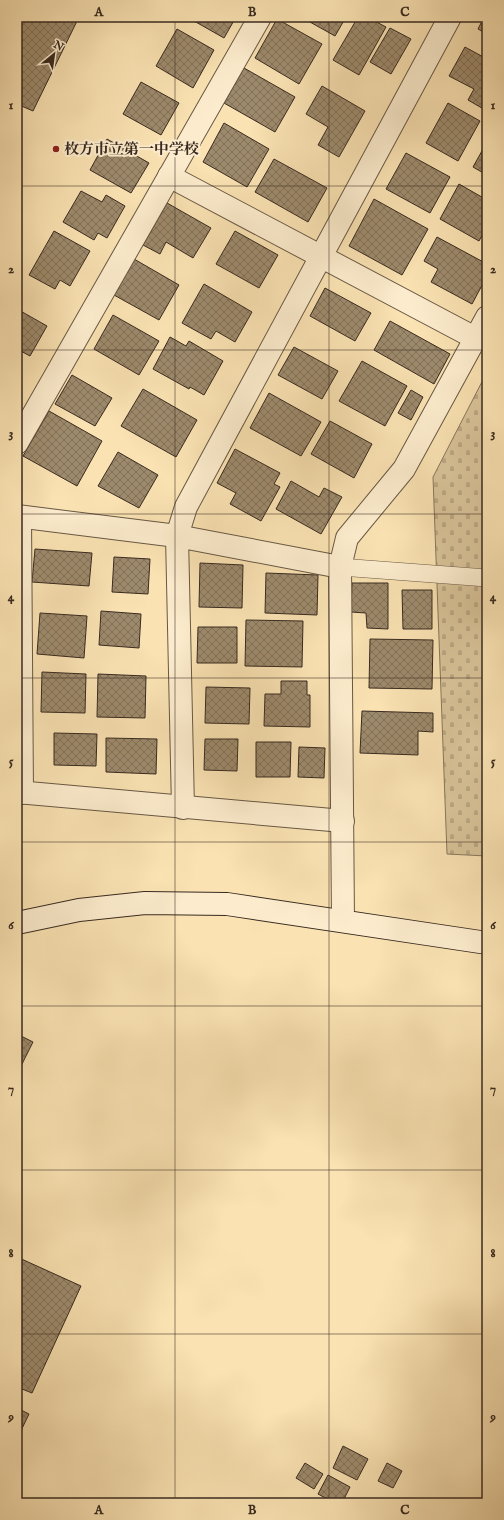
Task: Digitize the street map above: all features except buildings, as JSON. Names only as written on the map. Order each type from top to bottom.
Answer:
[{"type":"street","points":[[17,443],[260,17]]},
{"type":"street","points":[[183,808],[177,536],[186,507],[450,17]]},
{"type":"street","points":[[169,176],[475,338]]},
{"type":"street","points":[[343,921],[340,567],[347,538],[404,469],[487,317]]},
{"type":"street","points":[[340,567],[177,536],[19,517],[20,792],[183,808],[343,821]]},
{"type":"street","points":[[17,923],[79,910],[145,903],[227,904],[487,943]]},
{"type":"lane","points":[[340,567],[487,578]]},
{"type":"green space","points":[[487,372],[487,856],[447,854],[433,477]]},
{"type":"place","name":"枚方市立第一中学校","points":[[56,149]]}]
